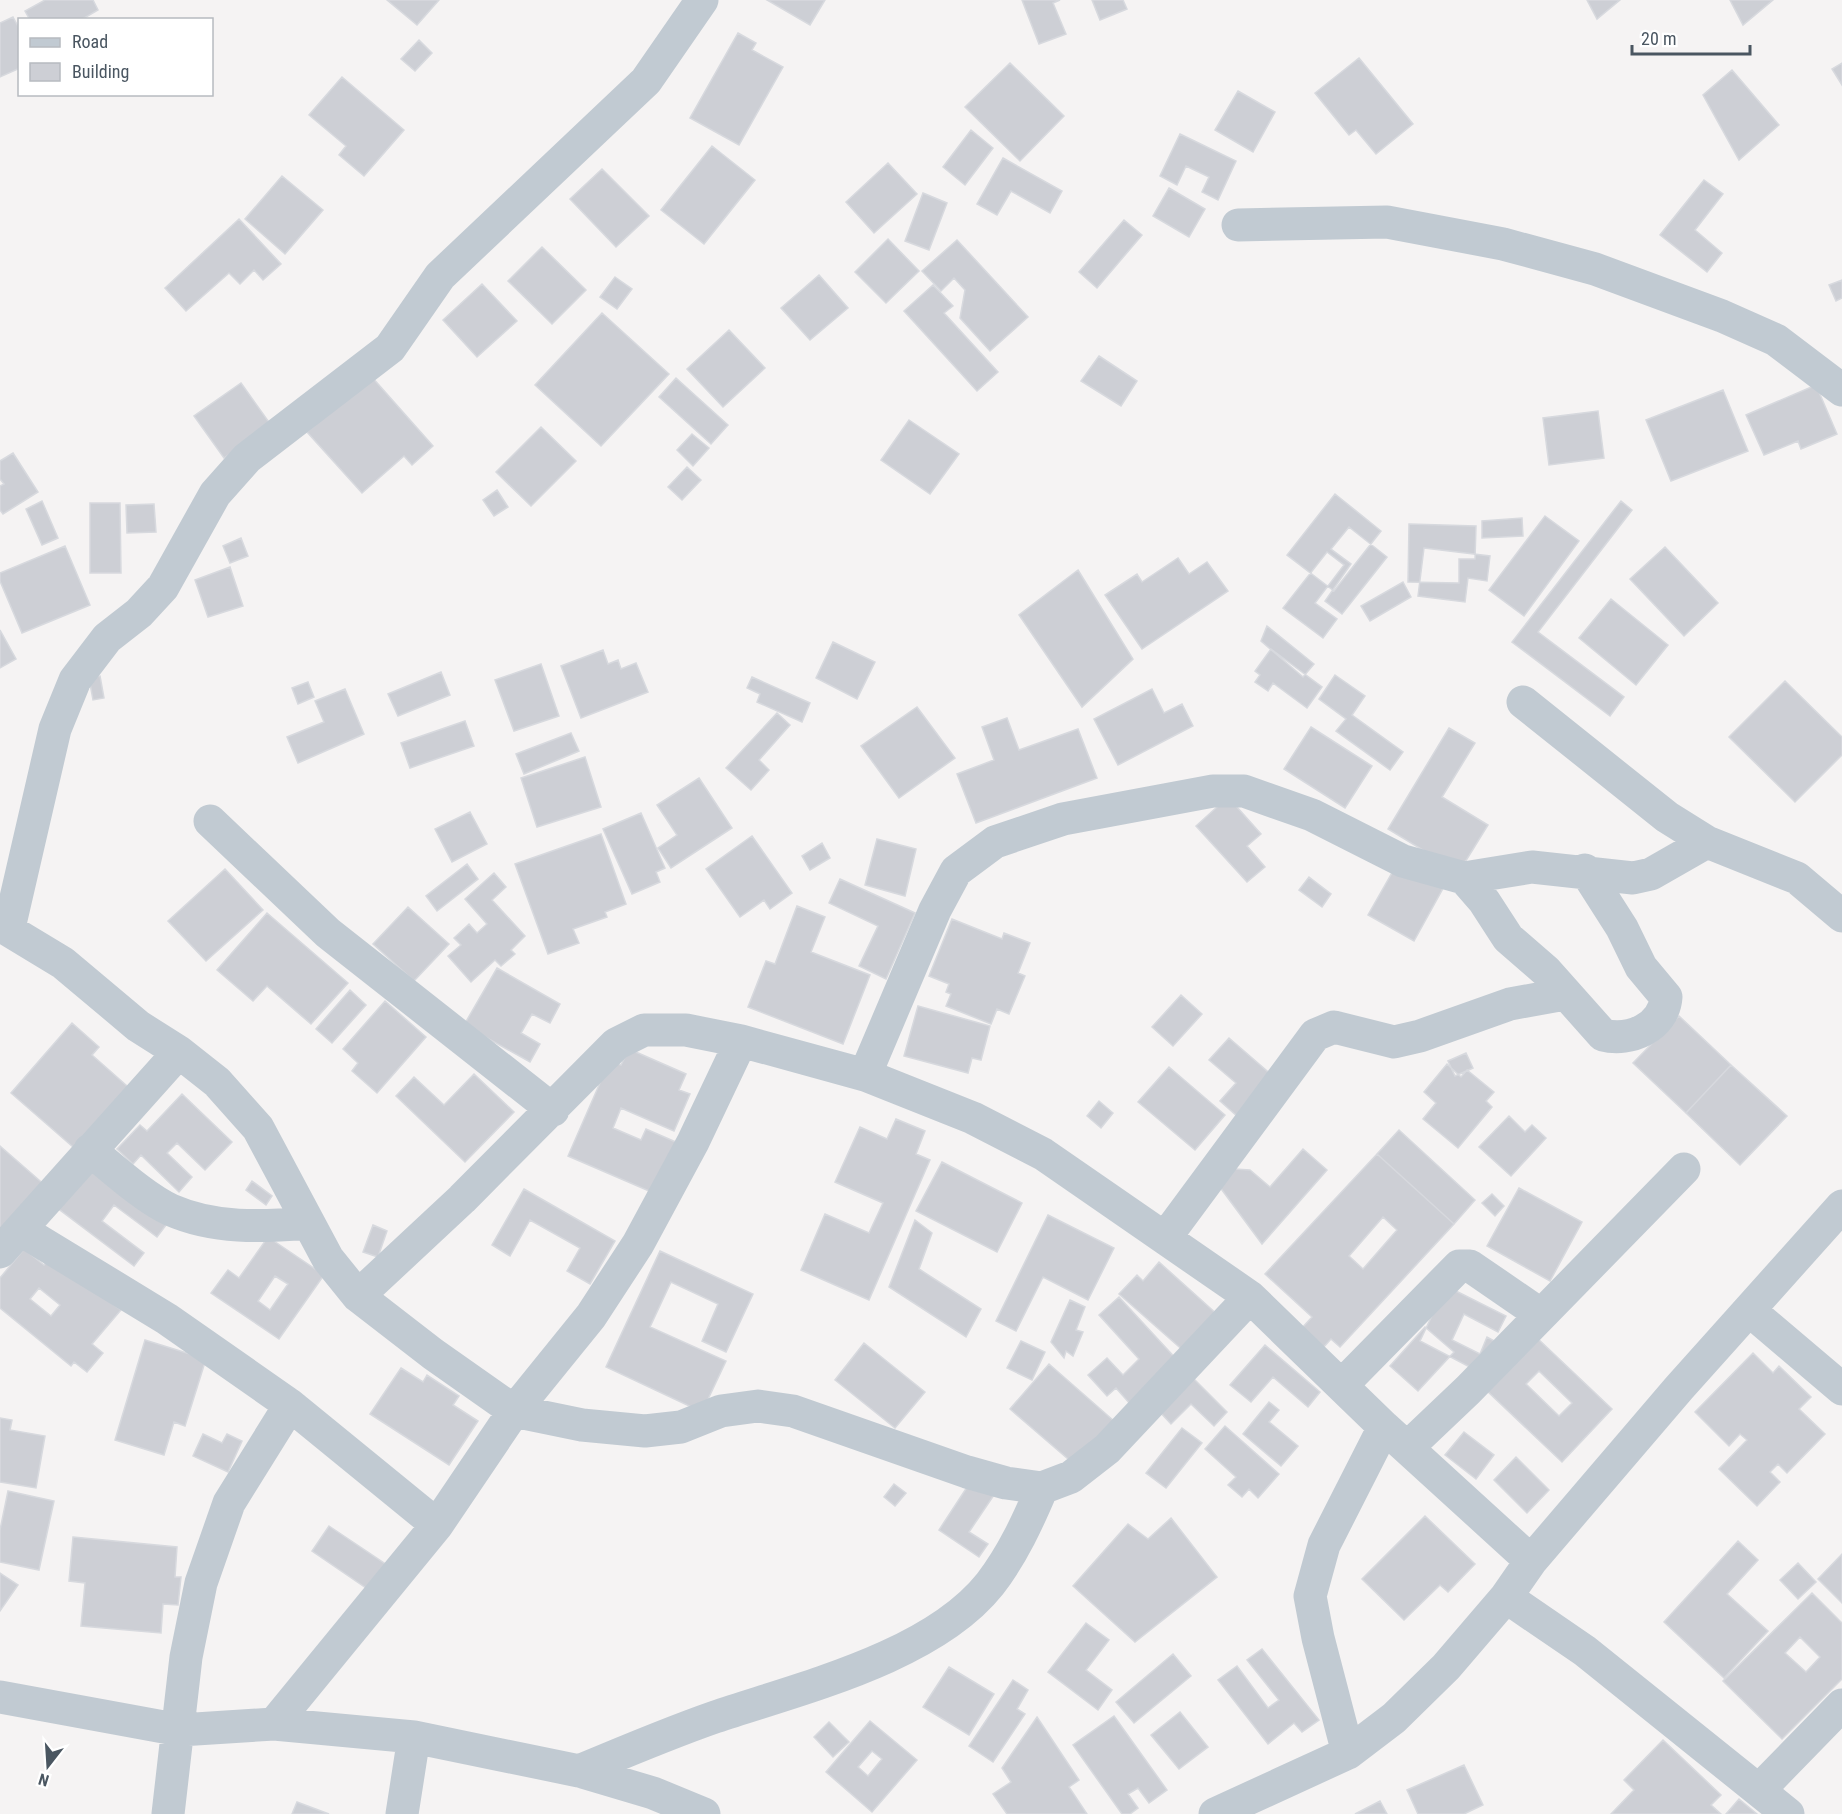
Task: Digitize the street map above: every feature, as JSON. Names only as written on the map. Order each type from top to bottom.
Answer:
[{"type":"street","points":[[702,0],[646,81],[440,276],[390,348],[246,459],[215,494],[163,587],[139,613],[107,638],[75,680],[55,729],[5,909],[63,963],[138,1026],[179,1052],[217,1082],[258,1128],[328,1259],[358,1296],[433,1354],[514,1411],[582,1425],[645,1431],[681,1427],[722,1411],[758,1406],[770,1407],[793,1411],[967,1472],[1006,1483],[1042,1488],[1071,1477],[1107,1449],[1250,1297]]},
{"type":"street","points":[[1238,225],[1387,222],[1503,244],[1595,269],[1722,316],[1776,340],[1842,390]]},
{"type":"street","points":[[1523,702],[1666,817],[1707,842],[1797,878],[1842,916]]},
{"type":"street","points":[[865,1075],[935,910],[956,871],[995,842],[1052,823],[1213,791],[1245,791],[1312,814],[1403,861],[1464,878],[1532,867],[1585,870],[1634,878],[1651,874],[1707,842]]},
{"type":"street","points":[[210,821],[328,933],[553,1110]]},
{"type":"street","points":[[1464,878],[1484,901],[1508,938],[1546,971],[1603,1035],[1615,1038],[1638,1034],[1654,1022],[1665,1006],[1666,997],[1641,967],[1622,928],[1585,870]]},
{"type":"street","points":[[1165,1238],[1315,1035],[1334,1027],[1394,1042],[1420,1036],[1510,1004],[1565,994]]},
{"type":"street","points":[[358,1296],[553,1110],[616,1044],[644,1030],[686,1030],[741,1041],[865,1075],[973,1118],[1043,1154],[1250,1297],[1396,1437],[1531,1561]]},
{"type":"street","points":[[274,1724],[437,1525],[514,1411],[591,1316],[638,1244],[693,1142],[741,1041]]},
{"type":"street","points":[[179,1052],[10,1241],[167,1319],[290,1405],[437,1525]]},
{"type":"street","points":[[90,1150],[171,1210],[217,1222],[260,1227],[307,1223]]},
{"type":"street","points":[[1348,1753],[1318,1638],[1310,1596],[1324,1545],[1396,1437],[1468,1390],[1684,1169]]},
{"type":"street","points":[[1215,1814],[1348,1753],[1394,1718],[1446,1667],[1506,1597],[1531,1561],[1842,1206]]},
{"type":"street","points":[[1342,1385],[1459,1266],[1470,1266],[1540,1314]]},
{"type":"street","points":[[1749,1310],[1842,1389]]},
{"type":"street","points":[[168,1814],[180,1730],[186,1657],[205,1573],[229,1503],[290,1405]]},
{"type":"street","points":[[579,1771],[673,1732],[879,1661],[948,1623],[990,1585],[1020,1540],[1042,1488]]},
{"type":"street","points":[[1506,1597],[1585,1651],[1788,1814]]},
{"type":"street","points":[[0,1697],[180,1730],[274,1724],[414,1737],[579,1771],[652,1793],[704,1814]]},
{"type":"street","points":[[1759,1790],[1842,1705]]},
{"type":"street","points":[[402,1814],[414,1737]]},
{"type":"building","points":[[45,0],[93,0],[98,10],[84,18],[29,18],[25,11]]},
{"type":"building","points":[[387,0],[439,0],[417,25]]},
{"type":"building","points":[[767,0],[825,0],[810,25]]},
{"type":"building","points":[[1022,0],[1060,0],[1053,3],[1066,34],[1039,44]]},
{"type":"building","points":[[1092,0],[1123,0],[1127,9],[1100,20]]},
{"type":"building","points":[[1587,0],[1620,0],[1597,19]]},
{"type":"building","points":[[1730,0],[1773,0],[1743,25]]},
{"type":"building","points":[[13,17],[18,26],[18,69],[0,77],[0,23]]},
{"type":"building","points":[[738,33],[756,43],[752,50],[783,67],[739,145],[690,118]]},
{"type":"building","points":[[419,40],[432,53],[415,71],[401,59]]},
{"type":"building","points":[[1359,58],[1413,124],[1376,154],[1356,130],[1349,135],[1315,93]]},
{"type":"building","points":[[1010,63],[1064,116],[1020,161],[965,107]]},
{"type":"building","points":[[1842,63],[1842,85],[1832,69]]},
{"type":"building","points":[[1732,70],[1779,125],[1739,160],[1703,95]]},
{"type":"building","points":[[342,77],[404,130],[364,176],[339,155],[346,146],[309,115]]},
{"type":"building","points":[[1238,91],[1275,112],[1253,152],[1215,130]]},
{"type":"building","points":[[971,130],[993,148],[965,185],[943,167]]},
{"type":"building","points":[[1180,134],[1236,161],[1218,200],[1202,192],[1209,177],[1186,166],[1177,185],[1160,176]]},
{"type":"building","points":[[712,146],[755,180],[704,244],[661,210]]},
{"type":"building","points":[[1003,158],[1062,191],[1050,213],[1011,191],[997,215],[977,204]]},
{"type":"building","points":[[888,163],[917,194],[874,233],[846,202]]},
{"type":"building","points":[[602,169],[649,216],[616,247],[570,199]]},
{"type":"building","points":[[282,176],[323,210],[285,254],[245,219]]},
{"type":"building","points":[[1704,180],[1723,194],[1695,230],[1722,253],[1707,272],[1660,235]]},
{"type":"building","points":[[1169,188],[1205,209],[1189,237],[1153,216]]},
{"type":"building","points":[[923,193],[947,203],[929,250],[905,241]]},
{"type":"building","points":[[239,219],[281,264],[263,280],[254,270],[240,284],[229,273],[186,311],[165,288]]},
{"type":"building","points":[[1124,220],[1142,235],[1097,288],[1079,272]]},
{"type":"building","points":[[888,239],[919,271],[886,303],[855,272]]},
{"type":"building","points":[[957,240],[1028,317],[990,351],[960,318],[965,290],[954,278],[941,291],[922,271]]},
{"type":"building","points":[[542,247],[586,290],[552,324],[508,281]]},
{"type":"building","points":[[819,275],[848,308],[810,340],[781,308]]},
{"type":"building","points":[[615,277],[632,289],[617,309],[600,297]]},
{"type":"building","points":[[1842,280],[1842,298],[1836,301],[1829,285]]},
{"type":"building","points":[[482,284],[517,321],[477,357],[443,320]]},
{"type":"building","points":[[933,285],[953,306],[944,313],[998,372],[977,391],[904,311]]},
{"type":"building","points":[[602,313],[669,374],[601,446],[535,385]]},
{"type":"building","points":[[729,330],[765,368],[723,407],[687,369]]},
{"type":"building","points":[[1099,356],[1137,381],[1121,406],[1081,381]]},
{"type":"building","points":[[371,376],[433,446],[412,465],[404,456],[362,493],[307,432]]},
{"type":"building","points":[[676,378],[728,425],[711,444],[659,397]]},
{"type":"building","points":[[241,383],[271,425],[224,458],[194,416]]},
{"type":"building","points":[[1816,385],[1837,434],[1801,449],[1798,441],[1764,455],[1746,415]]},
{"type":"building","points":[[1723,390],[1748,451],[1671,481],[1646,420]]},
{"type":"building","points":[[1598,411],[1604,458],[1549,465],[1543,418]]},
{"type":"building","points":[[909,420],[959,454],[930,494],[881,460]]},
{"type":"building","points":[[541,427],[576,461],[531,506],[496,472]]},
{"type":"building","points":[[692,434],[709,448],[693,466],[677,450]]},
{"type":"building","points":[[13,453],[38,492],[3,514],[0,510],[0,486],[4,484],[0,479],[0,461]]},
{"type":"building","points":[[687,467],[701,480],[682,500],[668,487]]},
{"type":"building","points":[[497,490],[508,507],[494,516],[483,500]]},
{"type":"building","points":[[1335,494],[1381,531],[1334,591],[1287,555]]},
{"type":"building","points":[[42,501],[58,538],[42,545],[26,509]]},
{"type":"building","points":[[1621,501],[1632,510],[1538,632],[1624,697],[1610,716],[1512,642]]},
{"type":"building","points":[[90,503],[120,503],[121,573],[90,573]]},
{"type":"building","points":[[154,504],[156,532],[127,533],[126,505]]},
{"type":"building","points":[[1545,516],[1579,541],[1524,616],[1489,590]]},
{"type":"building","points":[[1522,518],[1523,536],[1482,538],[1482,521]]},
{"type":"building","points":[[1409,524],[1476,526],[1475,559],[1459,559],[1459,583],[1408,582]]},
{"type":"building","points":[[1349,527],[1387,557],[1342,614],[1325,601],[1351,564],[1331,549]]},
{"type":"building","points":[[241,538],[248,556],[230,563],[223,546]]},
{"type":"building","points":[[65,546],[90,605],[22,633],[0,581],[0,573]]},
{"type":"building","points":[[1665,547],[1718,603],[1684,636],[1630,579]]},
{"type":"building","points":[[1424,548],[1490,556],[1487,581],[1468,578],[1465,602],[1418,596]]},
{"type":"building","points":[[1327,552],[1344,565],[1315,603],[1337,619],[1323,638],[1283,608]]},
{"type":"building","points":[[1178,558],[1189,574],[1207,562],[1228,591],[1142,649],[1105,595],[1137,574],[1142,582]]},
{"type":"building","points":[[230,567],[243,606],[208,617],[195,580]]},
{"type":"building","points":[[1078,570],[1133,659],[1082,707],[1019,615]]},
{"type":"building","points":[[1403,582],[1411,597],[1370,621],[1361,606]]},
{"type":"building","points":[[1611,599],[1668,645],[1636,685],[1579,638]]},
{"type":"building","points":[[1267,626],[1314,664],[1303,677],[1261,641]]},
{"type":"building","points":[[0,630],[16,659],[0,668]]},
{"type":"building","points":[[833,642],[875,662],[857,699],[816,678]]},
{"type":"building","points":[[1271,649],[1322,687],[1307,708],[1273,683],[1268,691],[1255,682],[1260,675],[1255,671]]},
{"type":"building","points":[[603,650],[608,664],[618,660],[621,669],[636,663],[648,692],[581,718],[561,666]]},
{"type":"building","points":[[541,664],[559,716],[514,731],[495,680]]},
{"type":"building","points":[[441,672],[450,695],[398,716],[388,694]]},
{"type":"building","points":[[1335,675],[1365,696],[1352,715],[1403,752],[1390,770],[1336,731],[1346,719],[1319,699]]},
{"type":"building","points":[[100,676],[104,698],[93,700],[89,678]]},
{"type":"building","points":[[752,677],[810,703],[802,722],[757,702],[760,694],[747,688]]},
{"type":"building","points":[[1785,681],[1842,737],[1842,755],[1795,802],[1729,737]]},
{"type":"building","points":[[308,682],[314,697],[298,704],[292,688]]},
{"type":"building","points":[[345,689],[364,734],[298,763],[287,737],[324,722],[315,701]]},
{"type":"building","points":[[1152,689],[1164,713],[1182,704],[1193,726],[1118,765],[1094,719]]},
{"type":"building","points":[[917,707],[955,758],[899,798],[861,746]]},
{"type":"building","points":[[777,713],[790,725],[759,760],[769,770],[751,790],[726,768]]},
{"type":"building","points":[[1007,718],[1019,750],[1078,729],[1097,778],[976,823],[957,774],[994,760],[982,727]]},
{"type":"building","points":[[465,721],[474,746],[410,768],[401,743]]},
{"type":"building","points":[[1311,727],[1372,766],[1345,808],[1284,769]]},
{"type":"building","points":[[1449,728],[1475,743],[1442,797],[1488,825],[1459,872],[1388,829]]},
{"type":"building","points":[[571,733],[579,751],[524,774],[516,754]]},
{"type":"building","points":[[585,757],[601,807],[537,827],[521,778]]},
{"type":"building","points":[[699,778],[732,828],[671,868],[658,848],[677,835],[657,805]]},
{"type":"building","points":[[1228,797],[1261,834],[1247,846],[1265,867],[1247,882],[1196,826]]},
{"type":"building","points":[[470,812],[487,844],[452,862],[435,829]]},
{"type":"building","points":[[641,813],[665,868],[656,872],[660,882],[632,894],[603,829]]},
{"type":"building","points":[[601,834],[626,904],[605,912],[607,917],[573,929],[579,943],[548,954],[515,864]]},
{"type":"building","points":[[752,836],[792,893],[770,909],[764,900],[740,917],[706,869]]},
{"type":"building","points":[[877,839],[916,849],[905,896],[865,885]]},
{"type":"building","points":[[822,843],[830,858],[810,870],[802,856]]},
{"type":"building","points":[[1401,857],[1446,883],[1414,941],[1368,915]]},
{"type":"building","points":[[467,864],[478,879],[437,911],[426,896]]},
{"type":"building","points":[[225,869],[263,910],[206,961],[168,921]]},
{"type":"building","points":[[494,873],[506,887],[492,900],[525,936],[511,950],[515,954],[501,966],[495,960],[471,982],[448,956],[461,945],[454,938],[469,924],[477,933],[487,924],[465,899]]},
{"type":"building","points":[[1309,877],[1331,894],[1322,907],[1299,890]]},
{"type":"building","points":[[840,879],[915,913],[886,979],[859,966],[878,926],[829,903]]},
{"type":"building","points":[[797,906],[825,917],[811,952],[870,975],[843,1044],[748,1007],[766,961],[775,964]]},
{"type":"building","points":[[408,907],[449,944],[414,981],[373,944]]},
{"type":"building","points":[[267,913],[348,983],[311,1024],[267,986],[253,1001],[217,970]]},
{"type":"building","points":[[952,919],[1002,939],[1004,933],[1030,943],[1018,973],[1025,976],[1009,1014],[997,1009],[991,1024],[946,1006],[951,994],[946,992],[949,984],[929,976]]},
{"type":"building","points":[[497,968],[560,1004],[550,1023],[532,1014],[521,1033],[540,1044],[530,1062],[464,1025]]},
{"type":"building","points":[[350,990],[366,1005],[332,1043],[316,1029]]},
{"type":"building","points":[[1181,995],[1202,1014],[1173,1046],[1152,1027]]},
{"type":"building","points":[[385,1001],[426,1037],[377,1093],[352,1071],[358,1063],[343,1049]]},
{"type":"building","points":[[918,1006],[990,1026],[981,1060],[972,1058],[968,1073],[904,1056]]},
{"type":"building","points":[[1679,1016],[1731,1065],[1686,1113],[1633,1063]]},
{"type":"building","points":[[72,1023],[99,1047],[92,1055],[135,1093],[81,1154],[11,1093]]},
{"type":"building","points":[[1229,1038],[1274,1077],[1238,1117],[1220,1101],[1236,1083],[1209,1060]]},
{"type":"building","points":[[629,1049],[686,1074],[679,1090],[690,1094],[674,1131],[621,1108],[613,1128],[641,1140],[646,1129],[678,1143],[656,1194],[568,1156],[610,1060],[621,1065]]},
{"type":"building","points":[[1466,1053],[1473,1068],[1455,1076],[1448,1061]]},
{"type":"building","points":[[1447,1064],[1461,1077],[1467,1070],[1494,1092],[1486,1101],[1492,1107],[1458,1148],[1423,1119],[1436,1103],[1424,1092]]},
{"type":"building","points":[[1731,1065],[1787,1116],[1740,1165],[1686,1113]]},
{"type":"building","points":[[1169,1067],[1225,1115],[1195,1150],[1138,1102]]},
{"type":"building","points":[[474,1074],[514,1112],[465,1162],[396,1096],[414,1077],[444,1105]]},
{"type":"building","points":[[182,1094],[232,1142],[205,1170],[177,1143],[167,1153],[192,1177],[179,1192],[141,1155],[133,1164],[117,1149],[140,1125],[147,1131]]},
{"type":"building","points":[[1099,1101],[1113,1113],[1101,1128],[1087,1116]]},
{"type":"building","points":[[1509,1116],[1525,1132],[1532,1125],[1546,1138],[1511,1176],[1479,1147]]},
{"type":"building","points":[[896,1119],[925,1131],[916,1154],[930,1160],[869,1300],[801,1270],[825,1214],[869,1233],[883,1203],[835,1182],[860,1127],[887,1139]]},
{"type":"building","points":[[1399,1130],[1475,1200],[1454,1224],[1377,1154]]},
{"type":"building","points":[[0,1146],[47,1187],[0,1236]]},
{"type":"building","points":[[1303,1149],[1327,1170],[1262,1244],[1205,1167],[1250,1170],[1270,1187]]},
{"type":"building","points":[[91,1154],[173,1216],[157,1237],[114,1205],[102,1221],[144,1253],[134,1266],[52,1204]]},
{"type":"building","points":[[1377,1154],[1454,1224],[1340,1347],[1331,1339],[1322,1349],[1301,1329],[1312,1317],[1265,1274]],"holes":[[[1383,1217],[1397,1230],[1363,1269],[1349,1256]]]},
{"type":"building","points":[[942,1162],[1022,1203],[997,1252],[916,1211]]},
{"type":"building","points":[[252,1181],[272,1196],[266,1205],[246,1190]]},
{"type":"building","points":[[1519,1188],[1582,1222],[1550,1281],[1487,1246]]},
{"type":"building","points":[[524,1189],[615,1241],[590,1284],[567,1271],[580,1248],[530,1220],[510,1256],[492,1245]]},
{"type":"building","points":[[1492,1194],[1504,1206],[1495,1216],[1482,1203]]},
{"type":"building","points":[[1048,1215],[1114,1248],[1088,1300],[1043,1277],[1016,1331],[996,1321]]},
{"type":"building","points":[[915,1220],[932,1233],[919,1269],[981,1309],[966,1337],[889,1287]]},
{"type":"building","points":[[373,1225],[387,1231],[378,1257],[363,1252]]},
{"type":"building","points":[[268,1237],[324,1275],[279,1339],[211,1293],[228,1270],[239,1278]],"holes":[[[275,1276],[288,1284],[270,1310],[258,1301]]]},
{"type":"building","points":[[24,1249],[44,1265],[49,1259],[121,1310],[92,1344],[103,1353],[87,1372],[74,1362],[71,1366],[0,1308],[0,1278]],"holes":[[[39,1288],[60,1305],[51,1316],[30,1299]]]},
{"type":"building","points":[[660,1251],[753,1294],[726,1352],[702,1341],[718,1304],[671,1282],[650,1327],[726,1361],[702,1412],[606,1367]]},
{"type":"building","points":[[1159,1262],[1219,1316],[1186,1353],[1119,1294],[1137,1275],[1143,1281]]},
{"type":"building","points":[[1446,1286],[1506,1316],[1498,1332],[1464,1314],[1452,1340],[1480,1354],[1487,1337],[1502,1345],[1483,1374],[1420,1341]]},
{"type":"building","points":[[1119,1297],[1179,1362],[1131,1405],[1116,1388],[1107,1396],[1088,1375],[1107,1358],[1123,1375],[1139,1359],[1099,1315]]},
{"type":"building","points":[[1070,1300],[1085,1307],[1076,1330],[1083,1332],[1073,1356],[1066,1351],[1064,1358],[1051,1342]]},
{"type":"building","points":[[1425,1327],[1454,1352],[1418,1391],[1390,1366]]},
{"type":"building","points":[[1536,1337],[1612,1409],[1562,1462],[1486,1390]],"holes":[[[1539,1371],[1572,1403],[1559,1416],[1526,1384]]]},
{"type":"building","points":[[145,1340],[206,1359],[185,1426],[174,1422],[164,1455],[115,1440]]},
{"type":"building","points":[[1021,1341],[1045,1352],[1032,1380],[1007,1368]]},
{"type":"building","points":[[864,1343],[925,1392],[895,1428],[835,1380]]},
{"type":"building","points":[[1265,1345],[1320,1392],[1308,1407],[1273,1377],[1251,1402],[1230,1385]]},
{"type":"building","points":[[1753,1353],[1773,1373],[1779,1366],[1811,1397],[1799,1409],[1825,1434],[1787,1473],[1778,1464],[1770,1472],[1780,1482],[1757,1506],[1719,1469],[1747,1440],[1740,1434],[1729,1446],[1695,1412]]},
{"type":"building","points":[[1049,1364],[1114,1421],[1075,1465],[1010,1409]]},
{"type":"building","points":[[401,1368],[423,1382],[427,1375],[459,1396],[453,1405],[478,1421],[449,1465],[370,1414]]},
{"type":"building","points":[[1191,1376],[1227,1412],[1214,1426],[1191,1404],[1171,1424],[1158,1410]]},
{"type":"building","points":[[1269,1402],[1279,1410],[1269,1422],[1298,1446],[1281,1466],[1243,1434]]},
{"type":"building","points":[[0,1418],[12,1420],[10,1430],[45,1436],[36,1488],[0,1482]]},
{"type":"building","points":[[1225,1426],[1279,1474],[1258,1498],[1249,1489],[1242,1497],[1228,1485],[1236,1477],[1205,1449]]},
{"type":"building","points":[[1182,1428],[1202,1443],[1166,1488],[1146,1473]]},
{"type":"building","points":[[1464,1432],[1494,1455],[1476,1479],[1445,1455]]},
{"type":"building","points":[[203,1434],[222,1443],[227,1434],[242,1441],[228,1472],[193,1456]]},
{"type":"building","points":[[1516,1457],[1549,1490],[1527,1513],[1494,1480]]},
{"type":"building","points":[[971,1481],[994,1495],[969,1532],[988,1544],[979,1557],[939,1530]]},
{"type":"building","points":[[894,1484],[906,1493],[895,1506],[884,1497]]},
{"type":"building","points":[[8,1491],[54,1501],[39,1570],[0,1562],[0,1530]]},
{"type":"building","points":[[1425,1516],[1475,1564],[1448,1592],[1440,1585],[1404,1620],[1362,1579]]},
{"type":"building","points":[[1171,1518],[1217,1577],[1135,1642],[1073,1586],[1128,1524],[1148,1539]]},
{"type":"building","points":[[329,1526],[387,1565],[369,1590],[312,1551]]},
{"type":"building","points":[[73,1537],[177,1547],[175,1577],[181,1577],[178,1605],[163,1604],[161,1633],[81,1626],[85,1583],[69,1581]]},
{"type":"building","points":[[1738,1541],[1758,1560],[1727,1594],[1768,1631],[1724,1678],[1664,1622]]},
{"type":"building","points":[[1842,1554],[1842,1603],[1818,1579]]},
{"type":"building","points":[[1798,1563],[1816,1582],[1798,1599],[1780,1580]]},
{"type":"building","points":[[0,1573],[18,1585],[0,1611]]},
{"type":"building","points":[[1812,1593],[1842,1623],[1842,1679],[1782,1739],[1723,1681]],"holes":[[[1800,1637],[1820,1657],[1806,1672],[1785,1653]]]},
{"type":"building","points":[[1086,1623],[1109,1640],[1086,1670],[1112,1690],[1098,1710],[1048,1672]]},
{"type":"building","points":[[1262,1649],[1319,1720],[1302,1732],[1294,1723],[1268,1744],[1218,1680],[1237,1666],[1268,1708],[1279,1700],[1247,1660]]},
{"type":"building","points":[[1173,1654],[1191,1676],[1134,1723],[1116,1702]]},
{"type":"building","points":[[949,1667],[994,1694],[969,1735],[923,1707]]},
{"type":"building","points":[[1013,1680],[1028,1690],[1017,1709],[1025,1714],[993,1762],[969,1746]]},
{"type":"building","points":[[1180,1712],[1208,1747],[1179,1769],[1151,1735]]},
{"type":"building","points":[[1114,1716],[1167,1790],[1149,1803],[1138,1788],[1128,1794],[1138,1808],[1130,1814],[1122,1814],[1073,1745]]},
{"type":"building","points":[[1037,1717],[1079,1780],[1069,1787],[1087,1814],[1007,1814],[993,1794],[1011,1782],[1002,1768]]},
{"type":"building","points":[[870,1721],[917,1760],[872,1812],[826,1772]],"holes":[[[872,1751],[882,1759],[868,1776],[858,1767]]]},
{"type":"building","points":[[829,1722],[849,1742],[833,1757],[814,1737]]},
{"type":"building","points":[[1663,1740],[1721,1795],[1711,1805],[1721,1814],[1611,1814],[1634,1790],[1624,1780]]},
{"type":"building","points":[[1464,1765],[1483,1805],[1464,1814],[1418,1814],[1407,1790]]},
{"type":"building","points":[[1739,1799],[1757,1814],[1726,1814]]},
{"type":"building","points":[[1380,1801],[1387,1814],[1355,1814]]},
{"type":"building","points":[[297,1802],[329,1814],[292,1814]]}]
